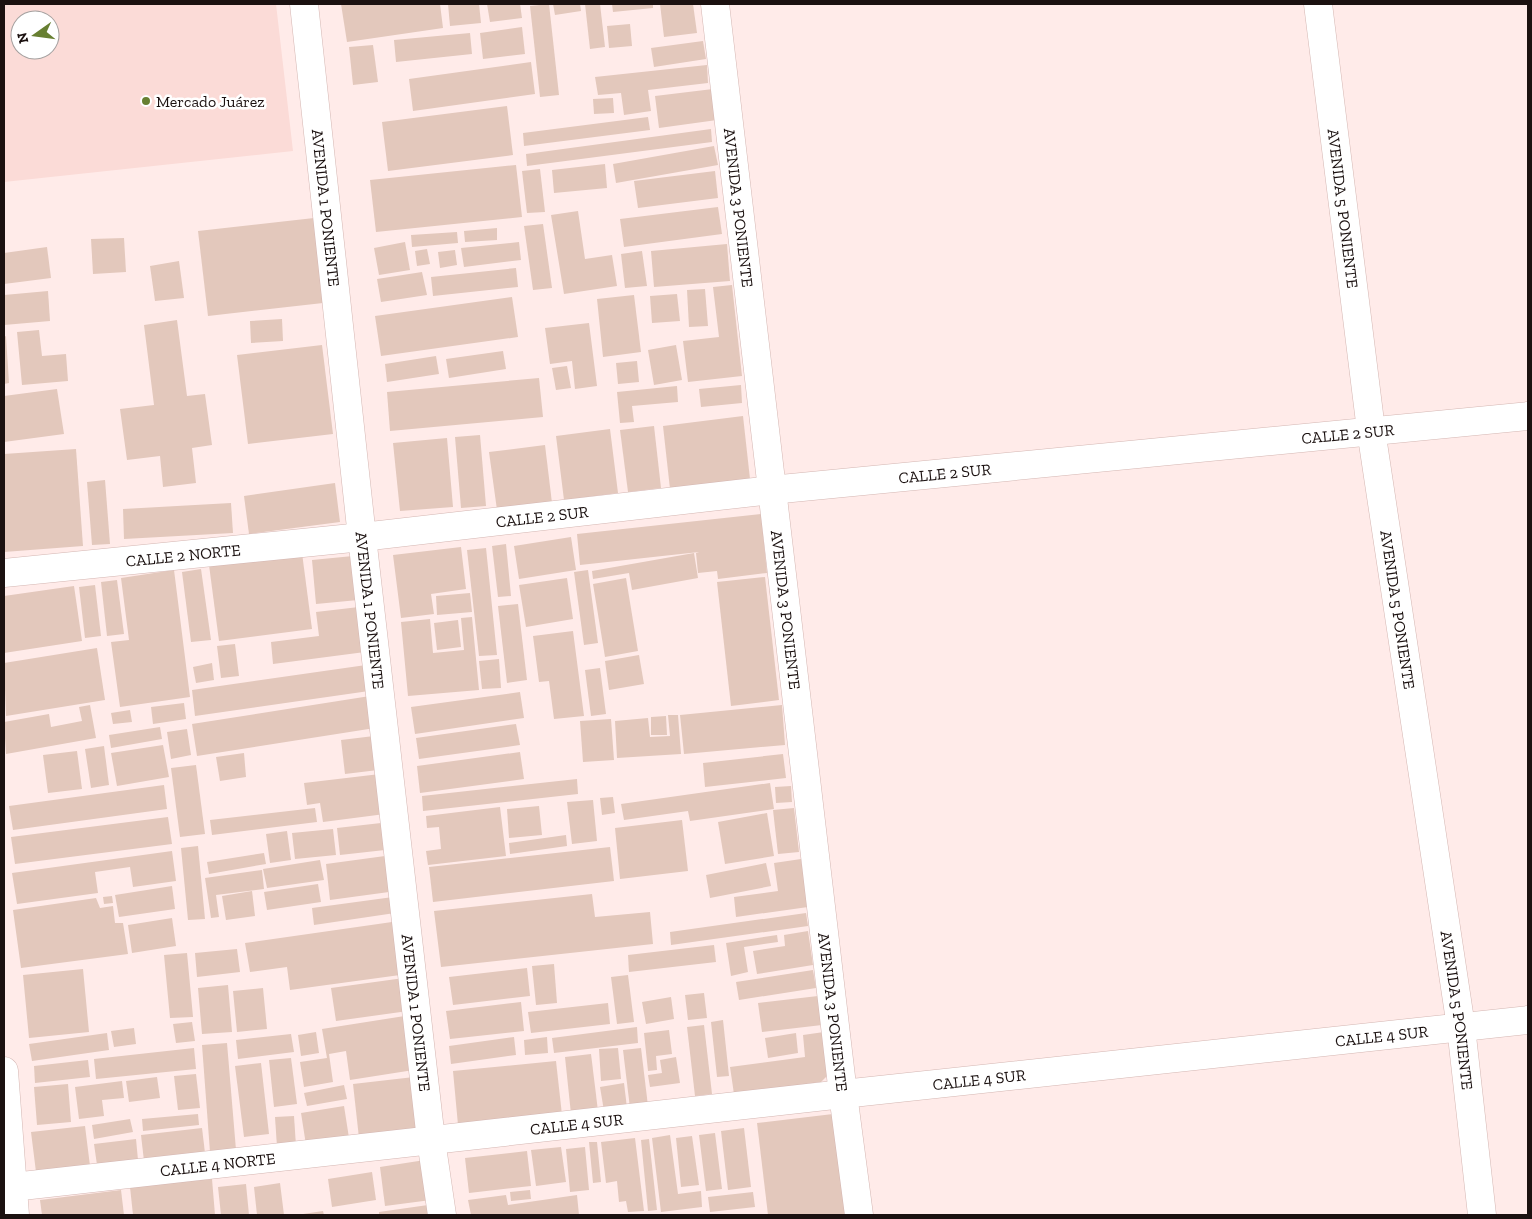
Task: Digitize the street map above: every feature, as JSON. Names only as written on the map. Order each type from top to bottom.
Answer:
[{"type":"street","name":"AVENIDA 1 PONIENTE","points":[[304,4],[362,537],[431,1140],[442,1215]]},
{"type":"street","name":"AVENIDA 3 PONIENTE","points":[[715,4],[771,490],[859,1215]]},
{"type":"street","name":"AVENIDA 5 PONIENTE","points":[[1318,4],[1371,430],[1461,1027],[1482,1215]]},
{"type":"street","name":"CALLE 2 SUR","points":[[362,537],[771,490],[1528,416]]},
{"type":"street","name":"CALLE 2 NORTE","points":[[4,573],[362,537]]},
{"type":"street","name":"CALLE 4 SUR","points":[[431,1140],[1528,1020]]},
{"type":"street","points":[[4,1071],[8,1188],[15,1215]]},
{"type":"street","name":"CALLE 4 NORTE","points":[[8,1188],[431,1140]]},
{"type":"shaded area","name":"Mercado Juárez","points":[[4,4],[276,4],[293,151],[4,182]]},
{"type":"building","points":[[341,4],[440,4],[443,28],[347,42]]},
{"type":"building","points":[[448,4],[479,4],[481,23],[450,26]]},
{"type":"building","points":[[487,4],[520,4],[522,18],[490,22]]},
{"type":"building","points":[[549,4],[559,95],[540,97],[530,6]]},
{"type":"building","points":[[553,4],[580,4],[581,11],[555,15]]},
{"type":"building","points":[[585,4],[600,4],[605,47],[590,49]]},
{"type":"building","points":[[612,4],[653,4],[653,8],[613,12]]},
{"type":"building","points":[[660,4],[693,4],[697,33],[664,37]]},
{"type":"building","points":[[630,24],[632,46],[609,48],[607,26]]},
{"type":"building","points":[[522,27],[525,54],[483,59],[480,33]]},
{"type":"building","points":[[470,33],[472,54],[396,62],[394,40]]},
{"type":"building","points":[[703,41],[706,59],[654,67],[651,48]]},
{"type":"building","points":[[373,45],[378,82],[353,85],[349,47]]},
{"type":"building","points":[[531,62],[535,94],[413,111],[409,79]]},
{"type":"building","points":[[707,65],[708,83],[648,90],[651,111],[624,115],[621,93],[598,95],[595,77]]},
{"type":"building","points":[[713,89],[717,120],[659,128],[655,96]]},
{"type":"building","points":[[613,98],[614,113],[594,114],[593,99]]},
{"type":"building","points":[[507,106],[513,155],[388,171],[382,122]]},
{"type":"building","points":[[648,117],[650,130],[524,146],[523,133]]},
{"type":"building","points":[[711,129],[712,142],[527,166],[526,154]]},
{"type":"building","points":[[714,146],[718,165],[616,183],[613,164]]},
{"type":"building","points":[[605,164],[607,188],[554,193],[552,170]]},
{"type":"building","points":[[516,165],[522,217],[376,232],[370,180]]},
{"type":"building","points":[[540,169],[545,212],[527,213],[522,171]]},
{"type":"building","points":[[715,171],[718,198],[638,208],[634,181]]},
{"type":"building","points":[[718,207],[722,234],[624,247],[620,219]]},
{"type":"building","points":[[578,211],[585,259],[612,255],[617,286],[564,294],[551,215]]},
{"type":"building","points":[[314,218],[323,303],[208,316],[198,231]]},
{"type":"building","points":[[543,224],[552,288],[533,290],[524,226]]},
{"type":"building","points":[[497,228],[497,240],[465,242],[464,231]]},
{"type":"building","points":[[457,232],[458,243],[412,247],[411,235]]},
{"type":"building","points":[[124,238],[126,272],[93,274],[91,239]]},
{"type":"building","points":[[405,242],[410,270],[379,275],[374,248]]},
{"type":"building","points":[[519,242],[521,260],[464,267],[461,248]]},
{"type":"building","points":[[727,244],[730,281],[654,287],[651,251]]},
{"type":"building","points":[[47,247],[51,278],[4,284],[4,253]]},
{"type":"building","points":[[427,249],[430,264],[417,266],[415,251]]},
{"type":"building","points":[[455,250],[457,265],[440,268],[438,252]]},
{"type":"building","points":[[642,251],[647,286],[625,288],[621,254]]},
{"type":"building","points":[[179,261],[184,298],[155,301],[150,266]]},
{"type":"building","points":[[516,268],[518,287],[433,296],[431,277]]},
{"type":"building","points":[[422,272],[427,295],[381,302],[377,279]]},
{"type":"building","points":[[732,285],[742,376],[688,382],[683,341],[719,337],[713,287]]},
{"type":"building","points":[[705,289],[708,326],[689,327],[687,290]]},
{"type":"building","points":[[48,291],[50,321],[4,325],[4,295]]},
{"type":"building","points":[[677,294],[680,321],[652,323],[650,296]]},
{"type":"building","points":[[634,295],[641,352],[603,357],[597,299]]},
{"type":"building","points":[[512,297],[518,337],[381,356],[375,316]]},
{"type":"building","points":[[282,319],[283,341],[251,343],[250,321]]},
{"type":"building","points":[[177,320],[187,396],[205,394],[212,445],[192,448],[196,483],[163,487],[160,456],[127,460],[120,409],[154,405],[144,325]]},
{"type":"building","points":[[589,323],[597,386],[575,389],[572,361],[550,364],[545,328]]},
{"type":"building","points":[[39,330],[42,356],[66,354],[68,381],[22,385],[17,332]]},
{"type":"building","points":[[6,336],[9,383],[4,384],[4,337]]},
{"type":"building","points":[[322,345],[333,434],[248,444],[237,355]]},
{"type":"building","points":[[676,345],[682,380],[654,385],[648,350]]},
{"type":"building","points":[[503,351],[506,369],[449,378],[446,359]]},
{"type":"building","points":[[436,356],[439,374],[387,382],[385,364]]},
{"type":"building","points":[[637,361],[639,382],[618,384],[616,363]]},
{"type":"building","points":[[567,366],[571,388],[556,390],[552,368]]},
{"type":"building","points":[[539,378],[543,417],[390,431],[387,392]]},
{"type":"building","points":[[741,385],[742,403],[701,407],[699,389]]},
{"type":"building","points":[[677,386],[678,402],[632,406],[634,422],[620,423],[617,392]]},
{"type":"building","points":[[57,389],[64,434],[4,442],[4,396]]},
{"type":"building","points":[[743,416],[750,479],[670,489],[663,426]]},
{"type":"building","points":[[654,426],[661,488],[628,492],[620,430]]},
{"type":"building","points":[[610,429],[618,493],[564,500],[556,436]]},
{"type":"building","points":[[480,435],[486,506],[461,508],[455,437]]},
{"type":"building","points":[[447,438],[453,507],[400,511],[393,443]]},
{"type":"building","points":[[545,445],[552,503],[497,510],[489,452]]},
{"type":"building","points":[[76,449],[83,546],[4,552],[4,454]]},
{"type":"building","points":[[105,480],[110,544],[92,545],[87,482]]},
{"type":"building","points":[[335,483],[340,522],[249,534],[244,496]]},
{"type":"building","points":[[231,503],[233,533],[124,539],[123,509]]},
{"type":"building","points":[[761,514],[767,573],[718,579],[717,571],[698,573],[696,553],[699,552],[580,565],[577,534]]},
{"type":"building","points":[[571,537],[576,570],[519,579],[514,546]]},
{"type":"building","points":[[506,544],[511,596],[498,597],[492,546]]},
{"type":"building","points":[[461,547],[466,589],[431,594],[434,614],[401,618],[393,555]]},
{"type":"building","points":[[486,548],[497,655],[479,656],[467,550]]},
{"type":"building","points":[[302,553],[312,629],[219,641],[209,565]]},
{"type":"building","points":[[694,553],[698,578],[632,590],[629,573],[593,579],[592,571]]},
{"type":"building","points":[[353,556],[358,600],[316,604],[312,560]]},
{"type":"building","points":[[201,569],[211,640],[191,642],[182,572]]},
{"type":"building","points":[[174,570],[190,697],[120,707],[111,642],[129,640],[121,578]]},
{"type":"building","points":[[588,570],[598,643],[584,645],[574,572]]},
{"type":"building","points":[[765,577],[779,700],[731,706],[717,582]]},
{"type":"building","points":[[567,578],[573,619],[526,627],[519,585]]},
{"type":"building","points":[[626,578],[638,651],[605,657],[593,584]]},
{"type":"building","points":[[117,580],[124,634],[107,636],[101,582]]},
{"type":"building","points":[[95,585],[101,636],[85,638],[79,587]]},
{"type":"building","points":[[74,586],[82,641],[4,653],[4,596]]},
{"type":"building","points":[[470,593],[472,612],[437,615],[436,596]]},
{"type":"building","points":[[518,604],[527,680],[507,683],[498,606]]},
{"type":"building","points":[[359,607],[365,652],[273,664],[271,642],[319,636],[316,612]]},
{"type":"building","points":[[472,617],[479,690],[408,696],[401,622],[430,619],[433,653],[464,650],[461,618]]},
{"type":"building","points":[[458,620],[461,647],[437,650],[434,623]]},
{"type":"building","points":[[573,631],[584,716],[554,719],[549,681],[539,682],[533,636]]},
{"type":"building","points":[[235,644],[239,676],[221,678],[217,646]]},
{"type":"building","points":[[97,648],[105,700],[6,716],[4,663]]},
{"type":"building","points":[[639,655],[644,684],[609,690],[605,661]]},
{"type":"building","points":[[499,659],[501,688],[482,689],[479,661]]},
{"type":"building","points":[[212,663],[214,680],[196,683],[193,667]]},
{"type":"building","points":[[366,665],[369,691],[195,716],[192,690]]},
{"type":"building","points":[[600,668],[606,714],[591,716],[585,670]]},
{"type":"building","points":[[520,692],[524,718],[415,734],[411,707]]},
{"type":"building","points":[[370,696],[375,728],[197,756],[192,724]]},
{"type":"building","points":[[184,703],[186,719],[153,724],[151,707]]},
{"type":"building","points":[[90,705],[96,738],[6,754],[4,722],[49,714],[51,727],[82,721],[79,707]]},
{"type":"building","points":[[782,705],[785,745],[684,754],[680,715]]},
{"type":"building","points":[[130,710],[132,722],[113,724],[111,713]]},
{"type":"building","points":[[668,715],[678,715],[681,754],[617,758],[615,721],[648,718],[650,737],[670,736]]},
{"type":"building","points":[[666,716],[667,735],[651,735],[651,717]]},
{"type":"building","points":[[611,719],[614,760],[583,762],[580,721]]},
{"type":"building","points":[[516,724],[520,745],[419,759],[416,738]]},
{"type":"building","points":[[160,727],[162,739],[111,748],[109,735]]},
{"type":"building","points":[[187,729],[191,755],[171,759],[167,732]]},
{"type":"building","points":[[374,736],[378,770],[345,774],[341,740]]},
{"type":"building","points":[[163,745],[169,777],[117,786],[111,753]]},
{"type":"building","points":[[104,746],[109,785],[91,788],[85,749]]},
{"type":"building","points":[[77,751],[82,789],[48,793],[43,755]]},
{"type":"building","points":[[520,752],[524,779],[420,793],[417,766]]},
{"type":"building","points":[[244,753],[246,777],[220,781],[216,757]]},
{"type":"building","points":[[783,754],[786,778],[705,787],[703,763]]},
{"type":"building","points":[[196,765],[205,834],[180,837],[171,768]]},
{"type":"building","points":[[380,774],[385,814],[323,822],[320,803],[307,805],[304,783]]},
{"type":"building","points":[[577,779],[578,794],[423,811],[422,796]]},
{"type":"building","points":[[770,783],[774,809],[690,821],[688,811],[624,820],[621,804]]},
{"type":"building","points":[[164,785],[167,809],[13,830],[9,806]]},
{"type":"building","points":[[791,786],[792,802],[776,803],[775,787]]},
{"type":"building","points":[[613,797],[615,813],[602,815],[600,798]]},
{"type":"building","points":[[593,800],[597,841],[572,844],[567,802]]},
{"type":"building","points":[[539,806],[542,835],[509,838],[507,809]]},
{"type":"building","points":[[500,807],[506,856],[428,865],[426,851],[441,849],[439,827],[427,828],[426,816]]},
{"type":"building","points":[[315,808],[317,822],[212,835],[210,820]]},
{"type":"building","points":[[794,808],[799,852],[778,854],[773,810]]},
{"type":"building","points":[[767,813],[774,856],[725,864],[718,822]]},
{"type":"building","points":[[168,817],[172,844],[15,864],[11,837]]},
{"type":"building","points":[[682,820],[688,871],[620,879],[615,828]]},
{"type":"building","points":[[381,823],[385,850],[340,855],[337,828]]},
{"type":"building","points":[[333,829],[336,855],[295,859],[292,833]]},
{"type":"building","points":[[287,831],[291,860],[270,863],[266,834]]},
{"type":"building","points":[[566,835],[567,846],[510,854],[509,843]]},
{"type":"building","points":[[198,846],[205,919],[188,920],[181,848]]},
{"type":"building","points":[[610,847],[614,881],[433,902],[429,867]]},
{"type":"building","points":[[172,851],[176,881],[133,887],[130,867],[95,872],[98,893],[17,904],[12,873]]},
{"type":"building","points":[[264,853],[266,864],[209,874],[207,862]]},
{"type":"building","points":[[385,856],[389,892],[330,900],[326,864]]},
{"type":"building","points":[[801,859],[808,907],[736,917],[734,897],[778,891],[774,863]]},
{"type":"building","points":[[320,860],[324,880],[267,888],[263,869]]},
{"type":"building","points":[[766,863],[771,886],[710,898],[706,875]]},
{"type":"building","points":[[262,870],[264,889],[216,895],[219,917],[211,918],[205,878]]},
{"type":"building","points":[[318,884],[321,902],[267,910],[264,892]]},
{"type":"building","points":[[172,886],[175,909],[119,917],[115,895]]},
{"type":"building","points":[[252,891],[255,916],[226,920],[222,896]]},
{"type":"building","points":[[592,894],[595,917],[650,912],[653,944],[441,967],[434,911]]},
{"type":"building","points":[[112,896],[113,903],[104,904],[103,897]]},
{"type":"building","points":[[393,897],[395,913],[314,925],[312,908]]},
{"type":"building","points":[[96,898],[100,908],[113,906],[115,923],[123,923],[128,954],[21,968],[13,910]]},
{"type":"building","points":[[806,913],[808,926],[671,945],[670,932]]},
{"type":"building","points":[[172,918],[176,946],[132,953],[128,925]]},
{"type":"building","points":[[392,922],[400,975],[290,990],[287,967],[250,972],[245,943]]},
{"type":"building","points":[[808,931],[813,965],[757,974],[753,951],[785,946],[784,935]]},
{"type":"building","points":[[777,935],[778,942],[744,947],[748,972],[731,976],[726,943]]},
{"type":"building","points":[[714,945],[716,962],[629,972],[628,955]]},
{"type":"building","points":[[237,949],[240,972],[197,977],[195,953]]},
{"type":"building","points":[[187,953],[193,1017],[170,1018],[164,955]]},
{"type":"building","points":[[554,964],[557,1003],[536,1005],[532,966]]},
{"type":"building","points":[[527,968],[530,996],[453,1005],[449,977]]},
{"type":"building","points":[[83,969],[89,1032],[29,1038],[23,975]]},
{"type":"building","points":[[813,970],[816,988],[739,1000],[736,982]]},
{"type":"building","points":[[628,975],[634,1022],[617,1024],[611,977]]},
{"type":"building","points":[[404,978],[408,1011],[336,1021],[331,988]]},
{"type":"building","points":[[228,985],[232,1032],[202,1034],[198,988]]},
{"type":"building","points":[[263,988],[267,1029],[237,1032],[233,991]]},
{"type":"building","points":[[704,993],[707,1018],[688,1020],[685,995]]},
{"type":"building","points":[[818,996],[822,1025],[762,1032],[758,1003]]},
{"type":"building","points":[[671,997],[674,1019],[646,1024],[642,1002]]},
{"type":"building","points":[[521,1002],[524,1031],[450,1039],[446,1011]]},
{"type":"building","points":[[608,1003],[610,1024],[531,1033],[528,1012]]},
{"type":"building","points":[[411,1015],[420,1069],[350,1080],[346,1051],[329,1054],[333,1082],[304,1087],[300,1062],[327,1058],[322,1029]]},
{"type":"building","points":[[723,1020],[729,1076],[717,1077],[711,1022]]},
{"type":"building","points":[[192,1022],[195,1041],[176,1043],[173,1024]]},
{"type":"building","points":[[704,1025],[712,1094],[695,1096],[687,1027]]},
{"type":"building","points":[[637,1027],[638,1043],[554,1053],[552,1038]]},
{"type":"building","points":[[134,1028],[136,1044],[114,1047],[111,1031]]},
{"type":"building","points":[[669,1030],[672,1054],[656,1056],[657,1070],[648,1071],[644,1033]]},
{"type":"building","points":[[316,1032],[319,1053],[301,1056],[298,1035]]},
{"type":"building","points":[[824,1032],[829,1074],[821,1082],[734,1094],[730,1067],[805,1057],[803,1035]]},
{"type":"building","points":[[107,1033],[109,1050],[32,1061],[29,1044]]},
{"type":"building","points":[[796,1033],[798,1053],[768,1058],[765,1038]]},
{"type":"building","points":[[291,1034],[294,1052],[238,1059],[236,1040]]},
{"type":"building","points":[[514,1037],[516,1055],[451,1064],[449,1046]]},
{"type":"building","points":[[547,1037],[548,1053],[525,1055],[524,1040]]},
{"type":"building","points":[[227,1043],[236,1150],[210,1152],[202,1045]]},
{"type":"building","points":[[194,1048],[196,1069],[96,1079],[94,1059]]},
{"type":"building","points":[[618,1048],[621,1079],[601,1081],[599,1049]]},
{"type":"building","points":[[641,1048],[648,1106],[630,1108],[623,1050]]},
{"type":"building","points":[[591,1054],[598,1111],[571,1114],[565,1057]]},
{"type":"building","points":[[676,1057],[680,1083],[650,1087],[648,1075],[662,1073],[660,1060]]},
{"type":"building","points":[[291,1058],[297,1104],[274,1107],[269,1060]]},
{"type":"building","points":[[88,1060],[90,1077],[35,1083],[34,1066]]},
{"type":"building","points":[[556,1061],[562,1115],[458,1125],[453,1071]]},
{"type":"building","points":[[261,1063],[269,1134],[244,1137],[235,1066]]},
{"type":"building","points":[[196,1074],[200,1108],[178,1110],[174,1076]]},
{"type":"building","points":[[157,1077],[160,1098],[129,1102],[126,1081]]},
{"type":"building","points":[[414,1077],[420,1131],[359,1138],[353,1084]]},
{"type":"building","points":[[122,1081],[124,1098],[102,1100],[104,1116],[79,1119],[75,1087]]},
{"type":"building","points":[[624,1083],[627,1108],[604,1111],[600,1087]]},
{"type":"building","points":[[68,1084],[71,1122],[37,1125],[34,1087]]},
{"type":"building","points":[[344,1085],[347,1099],[307,1106],[304,1093]]},
{"type":"building","points":[[344,1106],[349,1138],[306,1145],[301,1113]]},
{"type":"building","points":[[198,1114],[199,1125],[143,1131],[142,1119]]},
{"type":"building","points":[[833,1114],[845,1215],[768,1215],[757,1123]]},
{"type":"building","points":[[294,1116],[296,1146],[277,1147],[275,1117]]},
{"type":"building","points":[[130,1119],[133,1132],[94,1139],[92,1125]]},
{"type":"building","points":[[85,1126],[90,1166],[36,1172],[31,1132]]},
{"type":"building","points":[[202,1128],[205,1153],[144,1161],[141,1135]]},
{"type":"building","points":[[744,1128],[751,1187],[728,1190],[721,1131]]},
{"type":"building","points":[[715,1133],[722,1189],[706,1191],[699,1135]]},
{"type":"building","points":[[670,1135],[678,1194],[701,1191],[702,1207],[661,1212],[652,1138]]},
{"type":"building","points":[[692,1136],[699,1185],[681,1187],[676,1138]]},
{"type":"building","points":[[635,1138],[644,1211],[628,1212],[626,1201],[619,1202],[617,1181],[606,1183],[601,1142]]},
{"type":"building","points":[[136,1139],[138,1160],[97,1165],[94,1144]]},
{"type":"building","points":[[649,1139],[657,1210],[648,1211],[641,1140]]},
{"type":"building","points":[[589,1142],[597,1142],[601,1182],[593,1183]]},
{"type":"building","points":[[561,1147],[566,1182],[536,1186],[531,1150]]},
{"type":"building","points":[[585,1147],[589,1190],[570,1192],[566,1149]]},
{"type":"building","points":[[527,1151],[531,1186],[469,1193],[465,1158]]},
{"type":"building","points":[[425,1160],[431,1200],[385,1206],[380,1167]]},
{"type":"building","points":[[372,1172],[376,1200],[332,1207],[328,1179]]},
{"type":"building","points":[[212,1179],[215,1215],[133,1215],[130,1187]]},
{"type":"building","points":[[280,1183],[284,1215],[257,1215],[254,1187]]},
{"type":"building","points":[[246,1184],[249,1215],[221,1215],[218,1187]]},
{"type":"building","points":[[121,1190],[124,1215],[42,1215],[40,1200]]},
{"type":"building","points":[[530,1190],[531,1199],[511,1201],[510,1192]]},
{"type":"building","points":[[753,1192],[755,1207],[710,1212],[708,1197]]},
{"type":"building","points":[[506,1195],[508,1205],[577,1195],[579,1215],[471,1215],[468,1200]]},
{"type":"building","points":[[428,1205],[430,1215],[379,1215],[379,1212]]},
{"type":"building","points":[[323,1211],[324,1215],[303,1214]]},
{"type":"place","name":"Mercado Juárez","points":[[146,101]]}]
